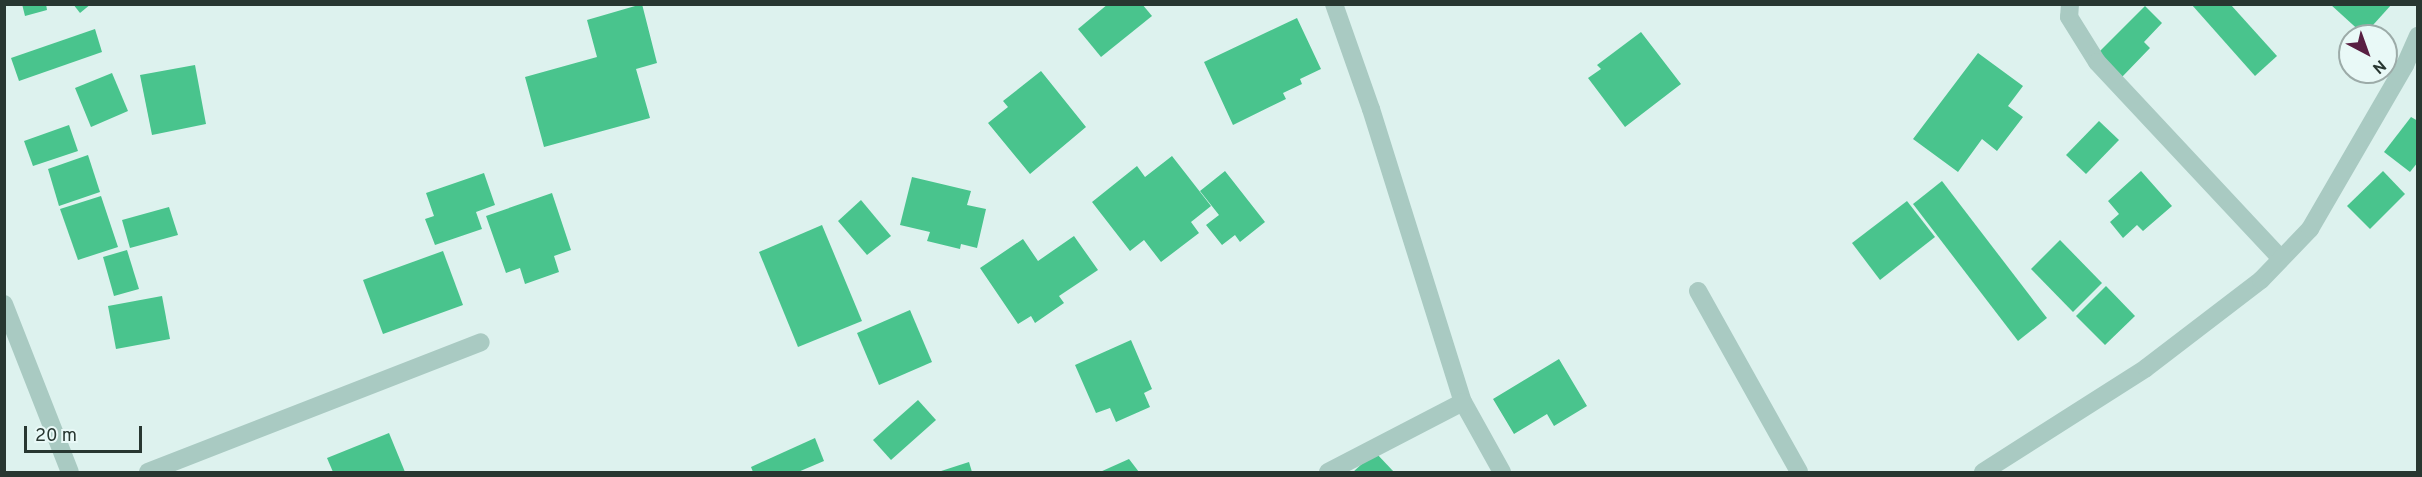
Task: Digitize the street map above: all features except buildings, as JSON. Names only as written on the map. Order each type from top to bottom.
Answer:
[{"type":"street","points":[[1334,4],[1371,109],[1463,402],[1502,472]]},
{"type":"street","points":[[2070,4],[2068,17],[2097,62],[2276,253]]},
{"type":"street","points":[[1983,472],[2146,368],[2261,279],[2310,229],[2405,65],[2418,36]]},
{"type":"street","points":[[1698,291],[1799,472]]},
{"type":"street","points":[[4,304],[69,472]]},
{"type":"street","points":[[148,472],[481,342]]},
{"type":"street","points":[[1328,472],[1463,402]]}]
